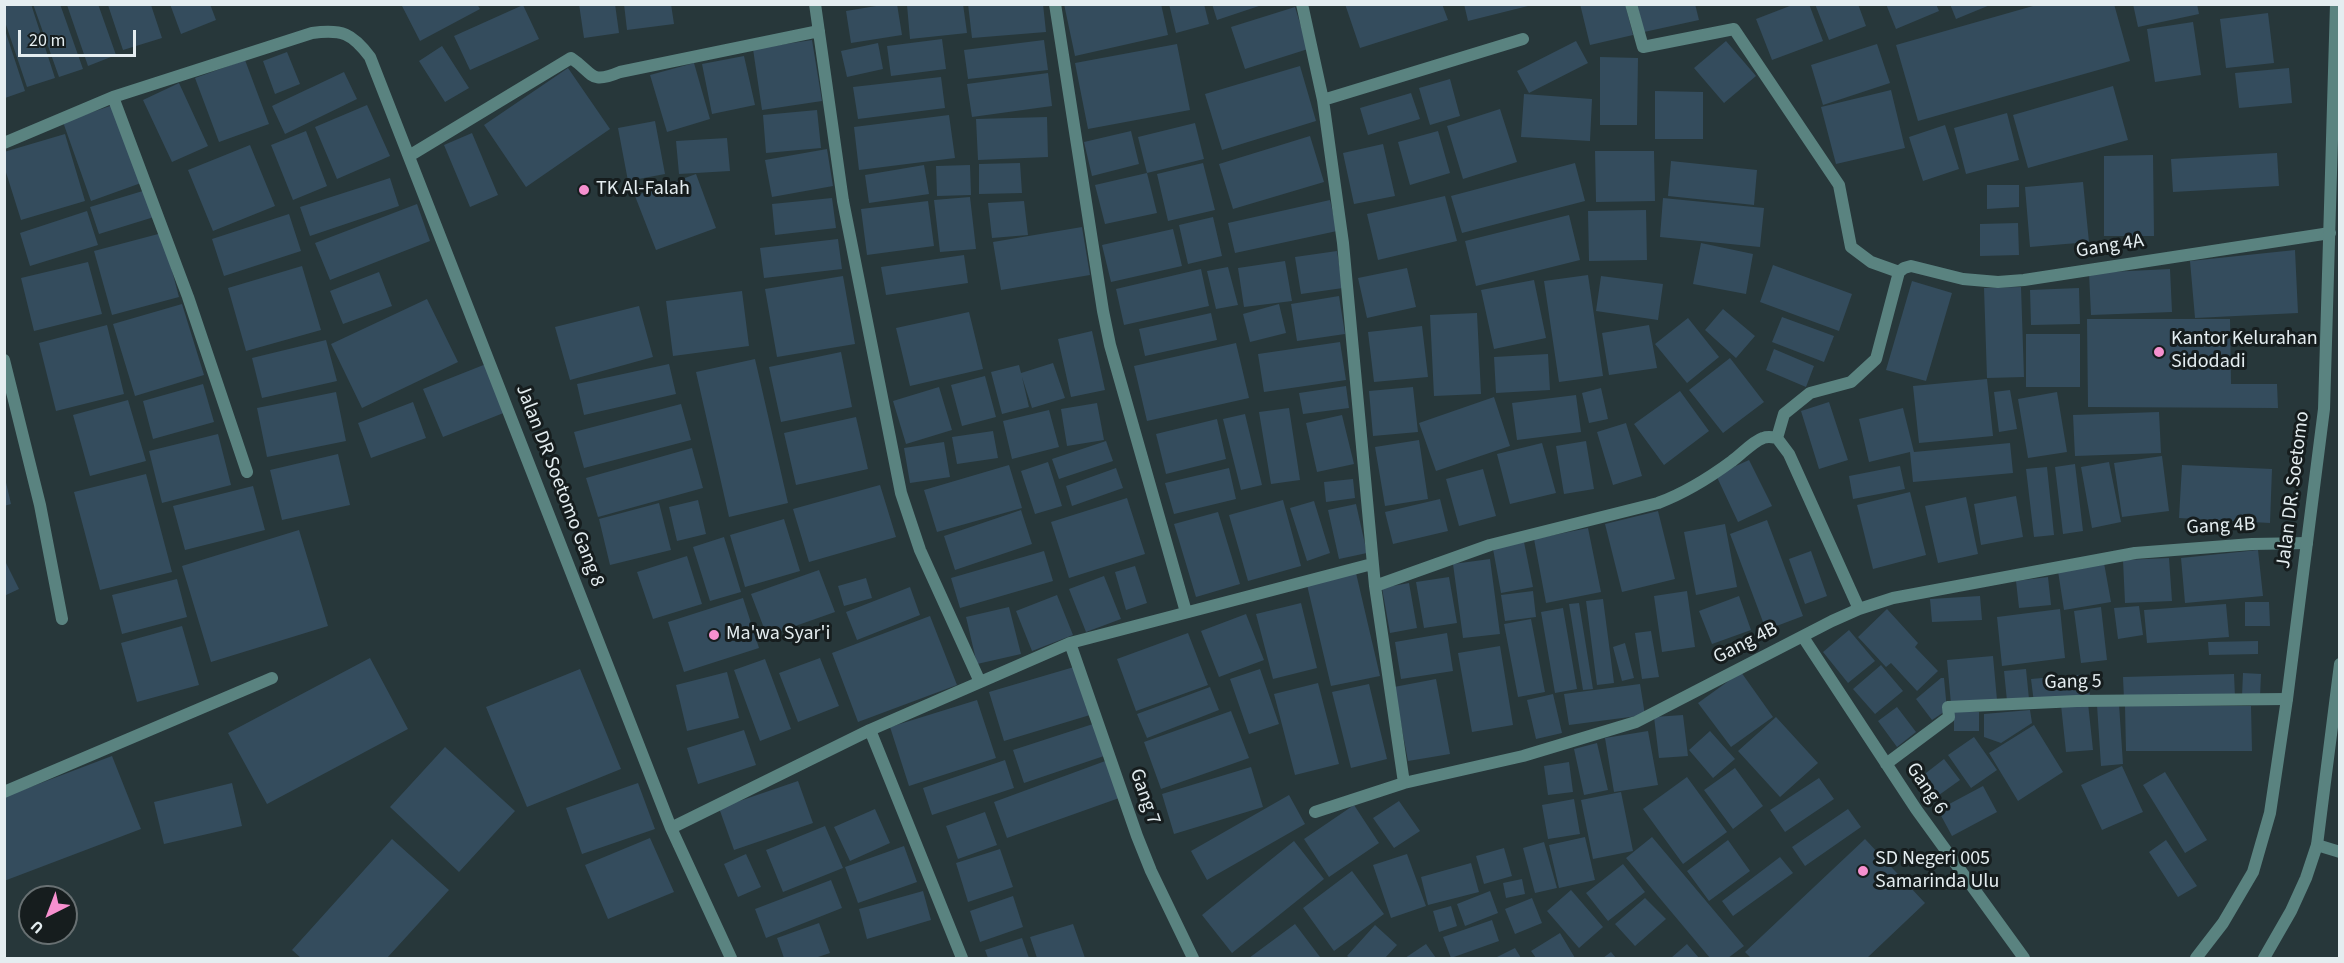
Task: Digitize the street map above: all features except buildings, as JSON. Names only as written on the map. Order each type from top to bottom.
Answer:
[{"type":"street","points":[[815,4],[843,201],[902,493],[920,550],[980,682]]},
{"type":"street","points":[[1055,4],[1110,345],[1186,612]]},
{"type":"street","points":[[1302,4],[1323,100],[1343,243],[1372,564],[1404,783]]},
{"type":"street","points":[[1631,4],[1644,47],[1734,29],[1839,185],[1851,247],[1871,262],[1899,272],[1876,359],[1851,382],[1810,393],[1784,414],[1777,438]]},
{"type":"street","name":"Jalan DR. Soetomo","points":[[2196,958],[2223,923],[2253,872],[2270,813],[2287,699],[2324,409],[2335,233],[2336,4]]},
{"type":"street","name":"Jalan DR Soetomo Gang 8","points":[[113,97],[312,33],[329,31],[346,33],[359,42],[370,57],[671,828],[731,958]]},
{"type":"street","points":[[408,156],[571,58],[582,65],[592,77],[603,79],[620,72],[819,31]]},
{"type":"street","points":[[1323,100],[1523,39]]},
{"type":"street","points":[[4,143],[113,97],[188,297],[247,472]]},
{"type":"street","name":"Gang 4A","points":[[1899,272],[1911,266],[1972,280],[1998,282],[2024,280],[2335,233]]},
{"type":"street","points":[[4,360],[40,505],[62,619]]},
{"type":"street","points":[[1375,586],[1490,545],[1674,497],[1724,466],[1761,439],[1770,437],[1777,438],[1789,454],[1858,609]]},
{"type":"street","name":"Gang 4B","points":[[1315,812],[1404,783],[1523,756],[1636,722],[1858,609],[1893,598],[2135,553],[2195,547],[2307,543]]},
{"type":"street","points":[[671,828],[870,730],[1070,643],[1372,564]]},
{"type":"street","name":"Gang 6","points":[[1803,637],[1916,809],[2024,958]]},
{"type":"street","name":"Gang 7","points":[[1070,643],[1137,836],[1151,871],[1193,958]]},
{"type":"street","points":[[2264,958],[2299,894],[2317,845],[2338,698],[2340,664]]},
{"type":"street","points":[[4,792],[272,678]]},
{"type":"street","name":"Gang 5","points":[[1886,764],[1948,717],[1948,707],[2077,701],[2287,699]]},
{"type":"street","points":[[870,730],[962,958]]},
{"type":"street","points":[[2317,845],[2340,852]]},
{"type":"place","name":"TK Al-Falah","points":[[584,190]]},
{"type":"place","name":"Kantor Kelurahan Sidodadi","points":[[2159,352]]},
{"type":"place","name":"Ma'wa Syar'i","points":[[714,635]]},
{"type":"place","name":"SD Negeri 005 Samarinda Ulu","points":[[1863,871]]}]
